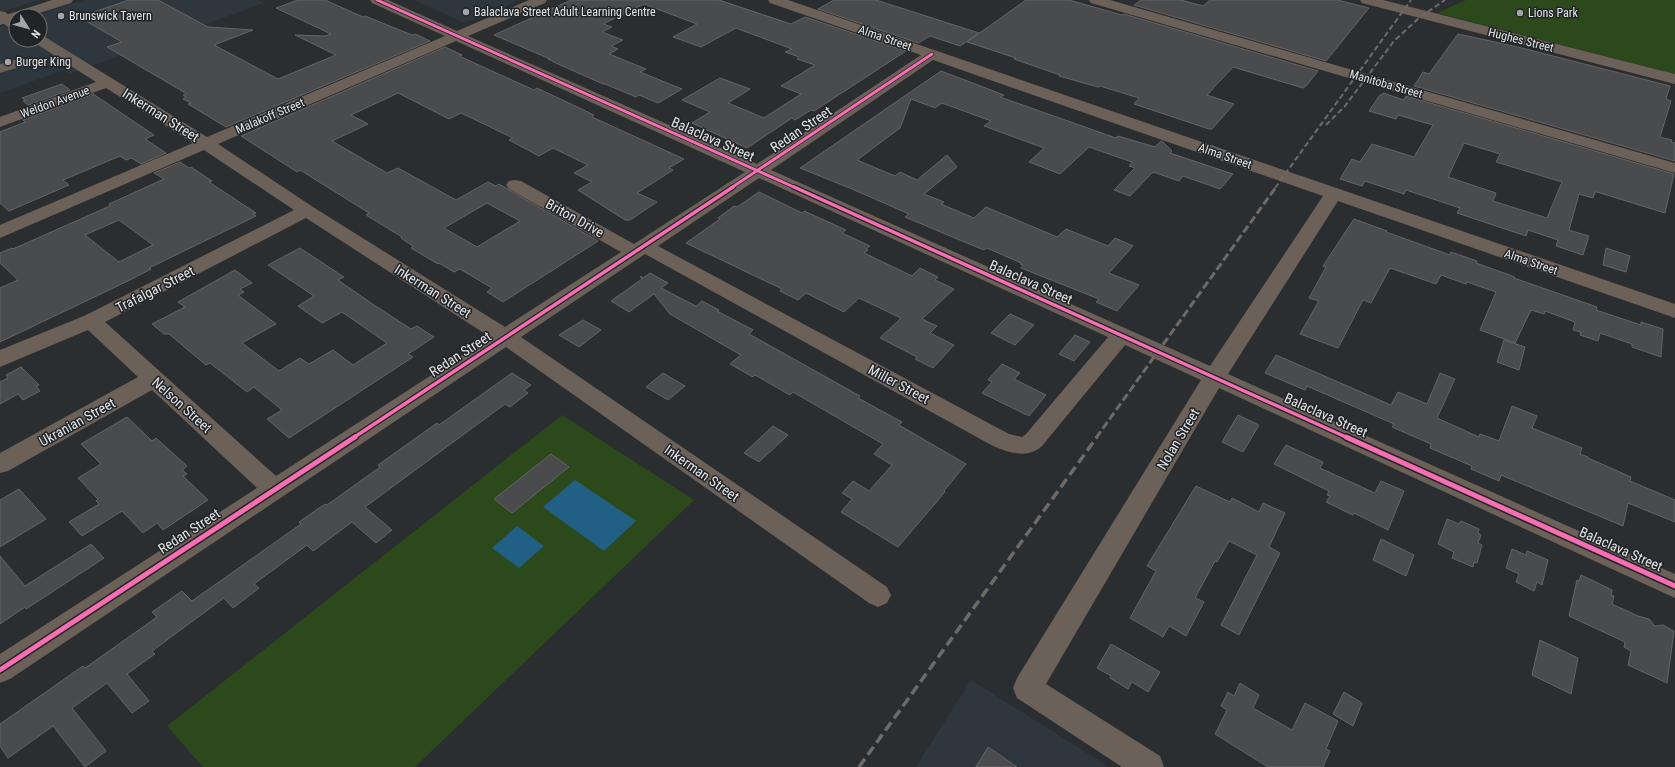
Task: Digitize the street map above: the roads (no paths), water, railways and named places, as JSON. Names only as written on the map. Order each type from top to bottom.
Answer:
[{"type":"street","points":[[5,20],[66,0]]},
{"type":"street","name":"Balaclava Street","points":[[377,0],[1122,335],[1675,586]]},
{"type":"street","name":"Malakoff Street","points":[[0,232],[540,0]]},
{"type":"street","name":"Alma Street","points":[[775,0],[1675,311]]},
{"type":"street","name":"Manitoba Street","points":[[1096,0],[1675,168]]},
{"type":"street","name":"Hughes Street","points":[[1367,0],[1675,79]]},
{"type":"street","name":"Inkerman Street","points":[[48,45],[206,144],[307,211],[506,338],[878,594]]},
{"type":"street","name":"Redan Street","points":[[0,670],[506,338],[932,54]]},
{"type":"street","points":[[0,70],[18,63],[28,63]]},
{"type":"street","name":"Weldon Avenue","points":[[0,122],[109,82]]},
{"type":"street","name":"Briton Drive","points":[[515,185],[640,249]]},
{"type":"street","name":"Nolan Street","points":[[1149,767],[1027,688],[1215,377],[1334,193]]},
{"type":"street","name":"Trafalgar Street","points":[[0,359],[20,349],[91,321],[307,211]]},
{"type":"street","name":"Miller Street","points":[[640,249],[1002,440],[1020,447],[1030,444],[1034,440],[1122,335]]},
{"type":"street","name":"Nelson Street","points":[[91,321],[274,489]]},
{"type":"street","name":"Ukranian Street","points":[[0,464],[153,379]]},
{"type":"water","points":[[575,480],[636,521],[604,551],[543,507]]},
{"type":"water","points":[[517,526],[544,546],[519,568],[492,548]]},
{"type":"railway","points":[[1275,188],[1411,0]]},
{"type":"railway","points":[[1326,125],[1345,106],[1394,41],[1420,17],[1445,0]]},
{"type":"railway","points":[[1096,438],[1276,187]]},
{"type":"railway","points":[[859,767],[1097,437]]},
{"type":"place","name":"Balaclava Street Adult Learning Centre","points":[[466,12]]},
{"type":"place","name":"Lions Park","points":[[1520,13]]},
{"type":"place","name":"Brunswick Tavern","points":[[61,16]]},
{"type":"place","name":"Burger King","points":[[8,62]]}]
